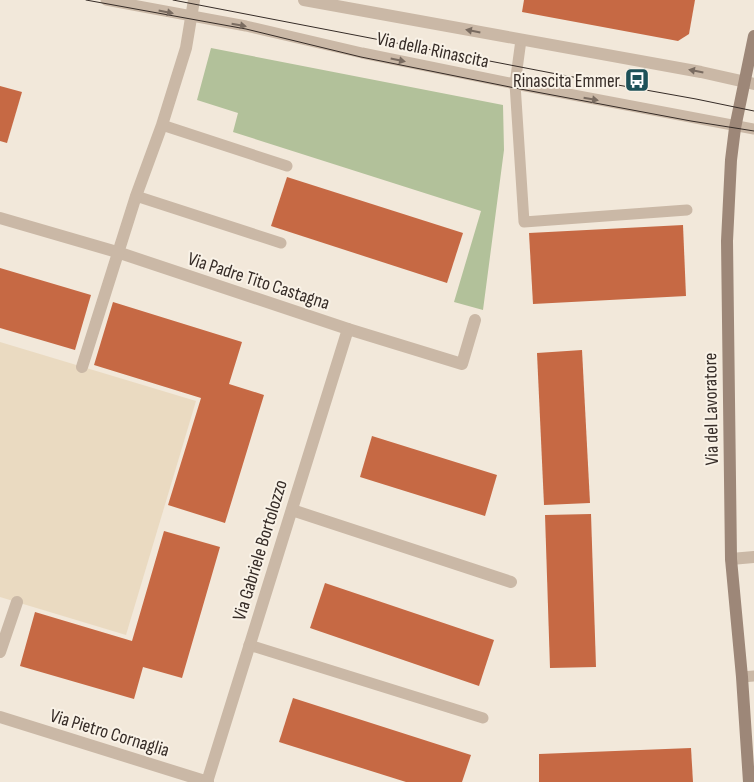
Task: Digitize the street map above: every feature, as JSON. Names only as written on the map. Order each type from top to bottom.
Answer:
[{"type":"street","points":[[82,367],[117,252],[162,125],[186,48],[194,0]]},
{"type":"street","name":"Via della Rinascita","points":[[304,0],[749,82]]},
{"type":"street","name":"Via del Lavoratore","points":[[749,782],[748,676],[732,559],[727,241],[731,167],[736,126],[749,82],[754,36]]},
{"type":"street","name":"Via Padre Tito Castagna","points":[[0,218],[117,252],[348,330],[462,364],[475,320]]},
{"type":"street","name":"Via Gabriele Bortolozzo","points":[[207,782],[348,330]]},
{"type":"street","points":[[292,510],[511,582]]},
{"type":"street","points":[[732,559],[754,557]]},
{"type":"street","points":[[0,652],[17,602]]},
{"type":"street","name":"Via Pietro Cornaglia","points":[[0,717],[207,782]]},
{"type":"lane","name":"Via della Rinascita","points":[[106,0],[246,26],[362,53],[515,84],[754,129]]},
{"type":"lane","points":[[520,40],[515,84],[524,222],[687,210]]},
{"type":"lane","points":[[162,125],[287,166]]},
{"type":"lane","points":[[136,196],[281,243]]},
{"type":"lane","points":[[249,645],[482,718]]},
{"type":"green space","points":[[211,48],[503,105],[504,150],[483,310],[454,302],[481,211],[233,132],[238,113],[197,100]]},
{"type":"shaded area","points":[[0,342],[196,401],[126,635],[0,597]]},
{"type":"building","points":[[524,0],[695,0],[689,34],[678,41],[522,12]]},
{"type":"building","points":[[0,86],[22,92],[7,143],[0,141]]},
{"type":"building","points":[[287,177],[463,233],[447,283],[271,226]]},
{"type":"building","points":[[683,225],[686,296],[533,304],[529,233]]},
{"type":"building","points":[[0,268],[91,295],[75,350],[0,328]]},
{"type":"building","points":[[113,302],[242,342],[229,384],[264,395],[225,523],[168,505],[201,398],[94,365]]},
{"type":"building","points":[[582,350],[590,503],[544,505],[537,353]]},
{"type":"building","points":[[372,436],[497,475],[485,516],[360,477]]},
{"type":"building","points":[[591,514],[596,667],[550,668],[545,515]]},
{"type":"building","points":[[164,531],[220,547],[182,678],[143,667],[134,699],[20,666],[35,612],[132,641]]},
{"type":"building","points":[[325,583],[494,640],[479,686],[310,628]]},
{"type":"building","points":[[293,698],[471,755],[462,782],[406,782],[279,742]]},
{"type":"building","points":[[691,748],[693,782],[539,782],[539,754]]},
{"type":"tram line","points":[[86,0],[246,29],[361,57],[515,88],[754,131]]},
{"type":"tram line","points":[[173,0],[754,111]]},
{"type":"place","name":"Rinascita Emmer","points":[[637,80]]}]
